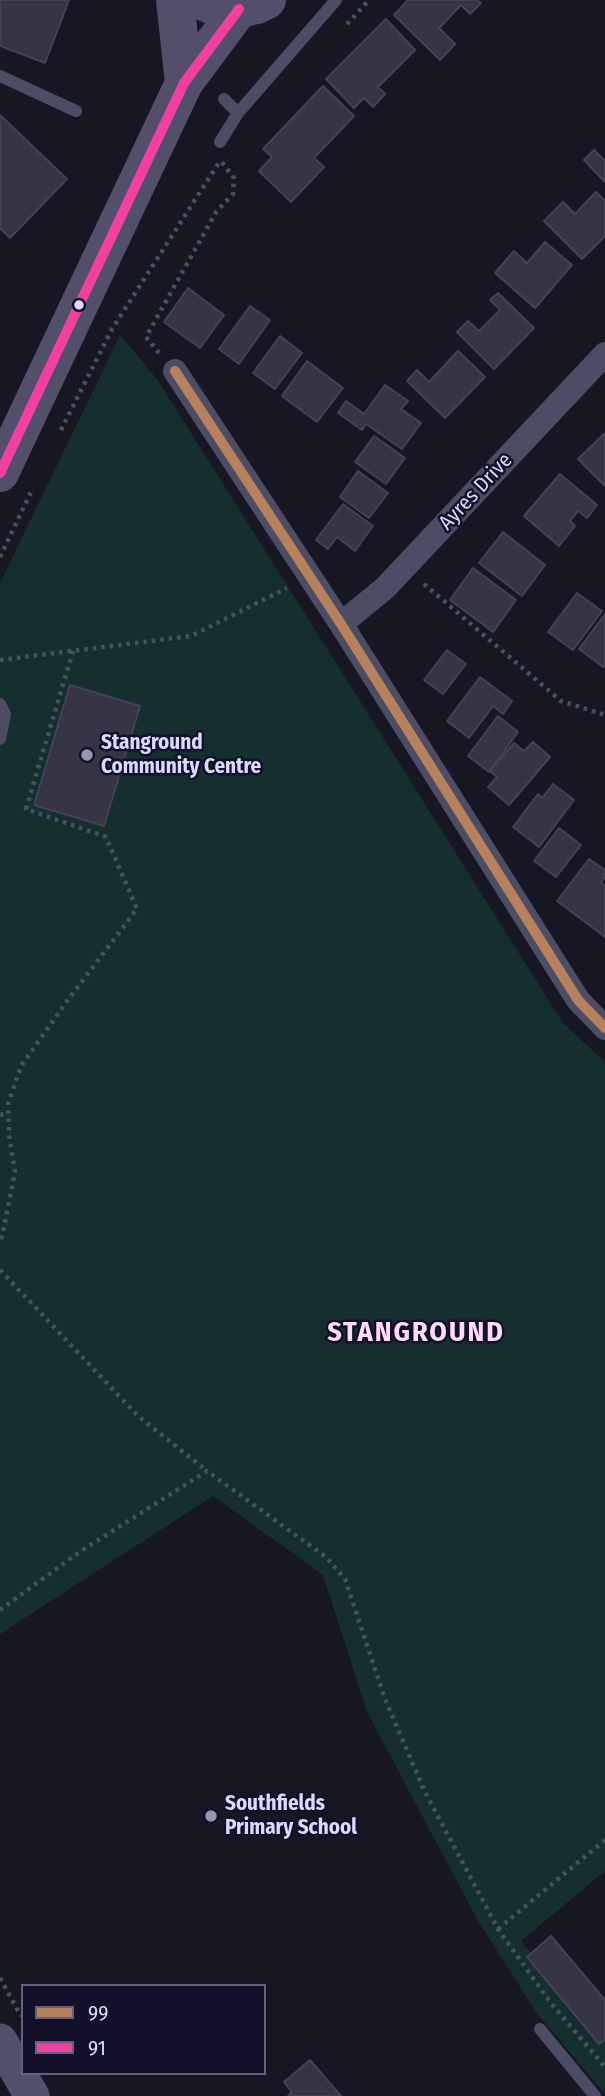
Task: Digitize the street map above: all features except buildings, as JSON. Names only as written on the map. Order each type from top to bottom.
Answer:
[{"type":"main road","points":[[175,0],[184,83]]},
{"type":"main road","points":[[199,0],[218,8],[253,5]]},
{"type":"main road","points":[[16,481],[184,83],[253,5]]},
{"type":"main road","points":[[0,2041],[32,2096]]},
{"type":"street","name":"Ayres Drive","points":[[341,624],[386,588],[605,354]]},
{"type":"street","points":[[175,371],[341,624],[578,1000],[605,1028]]},
{"type":"lane","points":[[219,142],[238,113],[336,0]]},
{"type":"lane","points":[[0,76],[76,111]]},
{"type":"lane","points":[[224,99],[238,113]]},
{"type":"lane","points":[[0,704],[5,714],[0,739]]},
{"type":"lane","points":[[540,2029],[595,2096]]},
{"type":"path","points":[[342,29],[369,0]]},
{"type":"path","points":[[56,441],[111,328],[227,154]]},
{"type":"path","points":[[175,371],[146,337],[216,212],[233,194],[234,178],[221,161]]},
{"type":"path","points":[[0,557],[16,481]]},
{"type":"path","points":[[404,568],[561,701],[605,715]]},
{"type":"path","points":[[0,660],[191,636],[275,595],[308,574]]},
{"type":"path","points":[[0,1238],[15,1172],[8,1104],[21,1066],[137,909],[106,837],[26,809],[74,651]]},
{"type":"path","points":[[0,1115],[8,1113]]},
{"type":"path","points":[[0,1269],[138,1416],[207,1471],[326,1557],[345,1579],[385,1699],[424,1790],[498,1929],[550,2002],[605,2067]]},
{"type":"path","points":[[0,1610],[81,1550],[207,1471]]},
{"type":"path","points":[[498,1929],[605,1840]]},
{"type":"path","points":[[0,1979],[21,2016]]},
{"type":"green space","points":[[120,335],[157,379],[563,1023],[605,1062],[605,1871],[521,1941],[605,2039],[605,2094],[536,2012],[477,1919],[367,1712],[323,1575],[213,1496],[0,1634],[0,583]]},
{"type":"transit line","name":"91","points":[[0,473],[184,83],[239,9]]},
{"type":"transit line","name":"99","points":[[175,371],[341,624],[578,1000],[605,1028]]},
{"type":"place","name":"Stanground Community Centre","points":[[87,755]]},
{"type":"place","name":"Southfields Primary School","points":[[211,1816]]},
{"type":"district","name":"STANGROUND","points":[[416,1333]]}]
